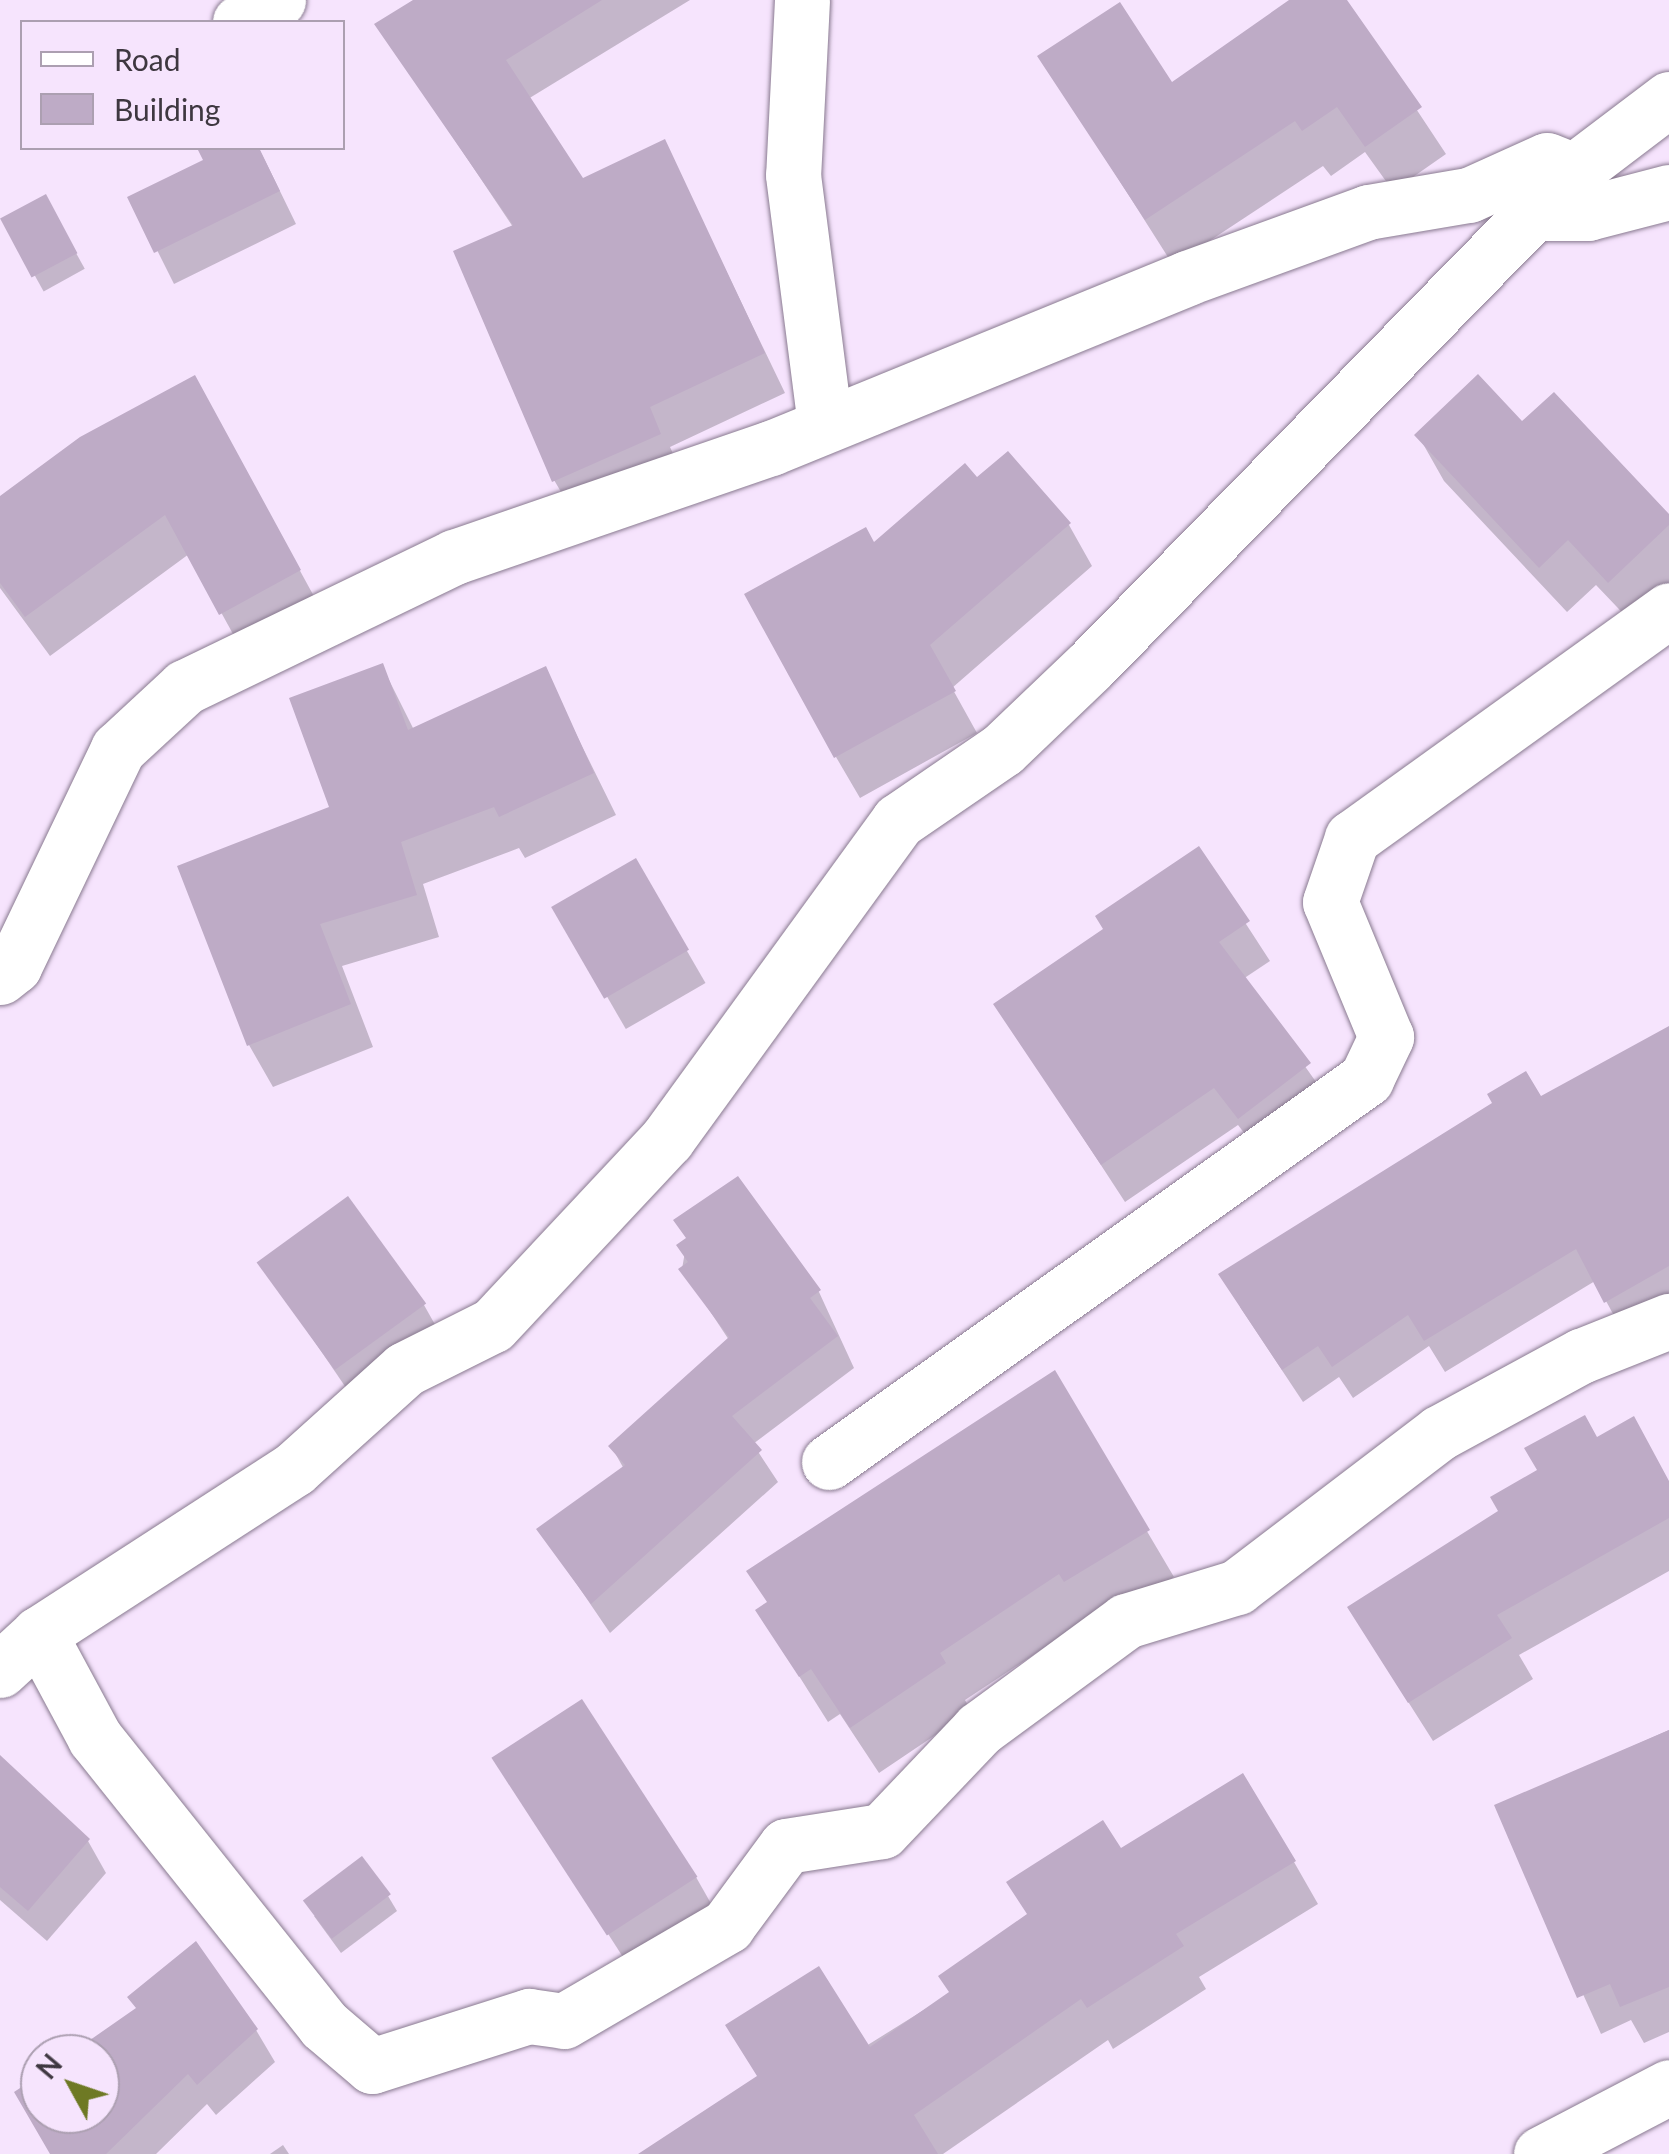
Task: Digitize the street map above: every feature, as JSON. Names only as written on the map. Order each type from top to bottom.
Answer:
[{"type":"street","points":[[243,20],[278,0]]},
{"type":"street","points":[[802,0],[793,175],[825,425]]},
{"type":"street","points":[[1669,99],[1574,171],[1028,725],[898,820],[667,1139],[493,1325],[405,1369],[294,1469],[19,1652],[95,1738],[324,2025],[372,2066],[512,2020],[564,2021],[727,1926],[786,1846],[882,1831],[979,1729],[1126,1621],[1236,1588],[1438,1433],[1582,1356],[1669,1321]]},
{"type":"street","points":[[0,977],[14,966],[118,748],[185,687],[454,557],[825,425],[1368,212],[1469,195],[1548,160],[1574,171]]},
{"type":"street","points":[[1533,213],[1588,212],[1669,192]]},
{"type":"street","points":[[828,1462],[1366,1079],[1386,1037],[1330,902],[1352,838],[1669,610]]},
{"type":"street","points":[[1541,2154],[1669,2087]]},
{"type":"building","points":[[413,0],[602,0],[506,60],[583,178],[665,139],[765,353],[650,407],[661,434],[552,482],[453,251],[513,225],[374,24]]},
{"type":"building","points":[[1289,0],[1347,0],[1422,107],[1365,147],[1337,107],[1302,131],[1295,121],[1145,220],[1037,56],[1120,2],[1172,82]]},
{"type":"building","points":[[198,150],[260,150],[280,191],[154,253],[127,197],[203,160]]},
{"type":"building","points":[[46,194],[77,253],[32,278],[0,218]]},
{"type":"building","points":[[1478,374],[1522,421],[1554,392],[1669,514],[1669,525],[1608,583],[1568,540],[1539,568],[1414,435]]},
{"type":"building","points":[[195,375],[301,570],[219,615],[165,515],[25,617],[0,583],[0,496],[80,437]]},
{"type":"building","points":[[1008,451],[1071,523],[930,645],[956,691],[834,758],[744,594],[866,527],[874,542],[965,463],[977,477]]},
{"type":"building","points":[[383,663],[408,730],[546,666],[594,773],[499,817],[494,807],[401,842],[417,895],[320,924],[351,1004],[247,1046],[177,866],[329,807],[289,698]]},
{"type":"building","points":[[1199,846],[1250,921],[1219,942],[1311,1063],[1238,1119],[1214,1088],[1101,1165],[993,1004],[1103,929],[1095,916]]},
{"type":"building","points":[[636,858],[689,950],[604,999],[551,907]]},
{"type":"building","points":[[1669,1026],[1669,1266],[1604,1303],[1576,1249],[1424,1341],[1408,1315],[1332,1367],[1318,1346],[1282,1370],[1218,1274],[1492,1103],[1487,1094],[1526,1071],[1541,1096]]},
{"type":"building","points":[[738,1176],[821,1290],[810,1298],[838,1336],[732,1416],[762,1450],[591,1604],[536,1529],[625,1465],[608,1446],[729,1337],[678,1269],[688,1262],[676,1245],[686,1238],[673,1220]]},
{"type":"building","points":[[348,1196],[426,1304],[335,1370],[257,1262]]},
{"type":"building","points":[[1055,1370],[1150,1530],[1064,1582],[1059,1574],[940,1653],[946,1663],[850,1728],[811,1669],[799,1677],[755,1610],[767,1602],[746,1571]]},
{"type":"building","points":[[1585,1415],[1597,1437],[1634,1416],[1669,1481],[1669,1518],[1497,1615],[1512,1638],[1408,1703],[1347,1607],[1498,1511],[1490,1497],[1537,1470],[1524,1448]]},
{"type":"building","points":[[582,1699],[697,1877],[607,1936],[491,1758]]},
{"type":"building","points":[[1669,1730],[1669,1987],[1620,2007],[1610,1984],[1577,1998],[1494,1805]]},
{"type":"building","points":[[0,1755],[90,1839],[28,1911],[0,1887]]},
{"type":"building","points":[[1243,1773],[1296,1861],[1176,1934],[1184,1946],[1087,2008],[1081,1999],[914,2115],[938,2154],[638,2154],[757,2076],[725,2025],[819,1966],[870,2047],[949,1992],[938,1976],[1027,1914],[1006,1882],[1103,1820],[1121,1848]]},
{"type":"building","points":[[362,1856],[391,1894],[332,1939],[303,1901]]},
{"type":"building","points":[[196,1941],[258,2029],[197,2085],[188,2074],[106,2154],[50,2154],[38,2134],[120,2134],[120,2034],[99,2034],[136,2008],[127,1997]]}]
